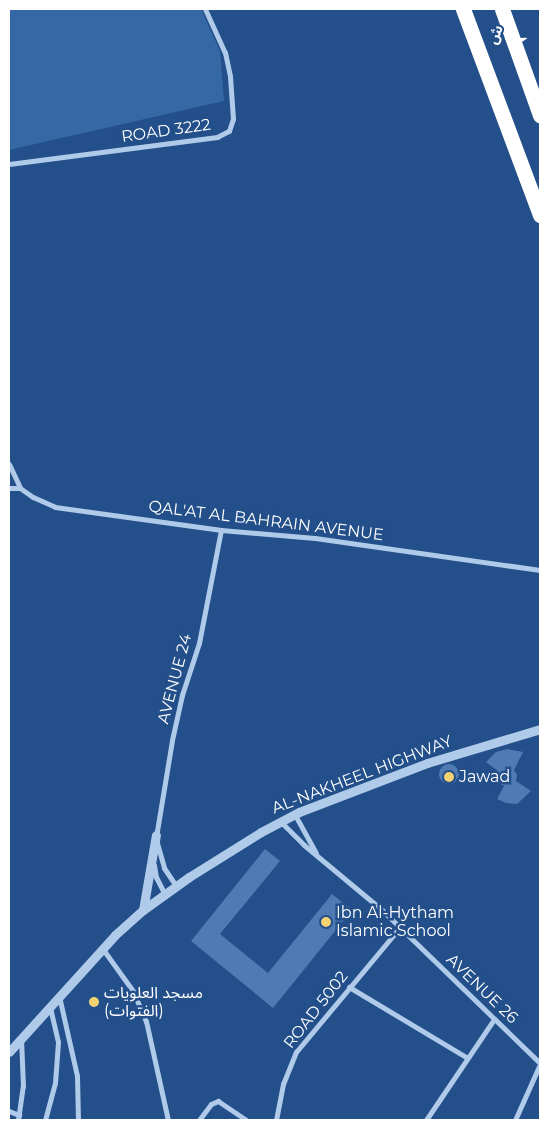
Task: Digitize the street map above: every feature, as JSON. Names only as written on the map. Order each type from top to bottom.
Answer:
[{"type":"highway","points":[[463,9],[540,215]]},
{"type":"highway","points":[[502,9],[540,115]]},
{"type":"street","name":"ROAD 3222","points":[[9,164],[217,137],[229,131],[233,119],[230,76],[223,46],[205,9]]},
{"type":"street","points":[[9,464],[20,488],[9,488]]},
{"type":"street","name":"QAL'AT AL BAHRAIN AVENUE","points":[[20,488],[33,497],[55,507],[222,530],[315,538],[540,570]]},
{"type":"street","name":"AVENUE 24","points":[[165,895],[154,870],[156,835],[172,740],[182,694],[199,642],[222,530]]},
{"type":"street","name":"AL-NAKHEEL HIGHWAY","points":[[9,1052],[102,948],[143,910],[176,886],[281,822],[427,763],[540,729]]},
{"type":"street","name":"AVENUE 26","points":[[295,815],[316,853]]},
{"type":"street","name":"AVENUE 26","points":[[281,822],[304,845],[316,853],[400,927],[540,1064]]},
{"type":"street","points":[[143,910],[156,835]]},
{"type":"street","name":"AVENUE 24","points":[[156,835],[160,857],[169,878],[176,886]]},
{"type":"street","name":"ROAD 5002","points":[[276,1120],[283,1084],[296,1052],[400,927]]},
{"type":"street","points":[[102,948],[124,977],[140,1005],[146,1021],[168,1120]]},
{"type":"street","points":[[349,987],[466,1057]]},
{"type":"street","points":[[59,996],[77,1076],[78,1120]]},
{"type":"street","points":[[45,1120],[55,1083],[58,1042],[50,1006]]},
{"type":"street","points":[[426,1120],[466,1057],[494,1019]]},
{"type":"street","points":[[18,1118],[22,1086],[21,1038]]},
{"type":"street","points":[[515,1120],[540,1064]]},
{"type":"street","points":[[199,1120],[211,1104],[218,1102],[246,1120]]},
{"type":"street","points":[[9,1111],[18,1118]]},
{"type":"shaded area","points":[[9,9],[201,9],[220,51],[224,101],[9,150]]},
{"type":"building","points":[[507,749],[523,752],[514,770],[517,775],[516,781],[531,791],[517,804],[506,803],[497,799],[504,786],[497,782],[496,776],[498,771],[486,762],[496,752]]},
{"type":"building","name":"Jawad","points":[[449,764],[456,767],[459,774],[456,781],[449,784],[442,781],[439,774],[442,767]]},
{"type":"building","name":"Ibn Al-Hytham Islamic School","points":[[265,849],[280,861],[220,934],[268,973],[332,894],[352,910],[273,1008],[191,941]]},
{"type":"place","name":"Jawad","points":[[449,777]]},
{"type":"place","name":"Ibn Al-Hytham Islamic School","points":[[326,922]]},
{"type":"place","name":"مسجد العلويات (الفتوات)","points":[[94,1002]]}]
